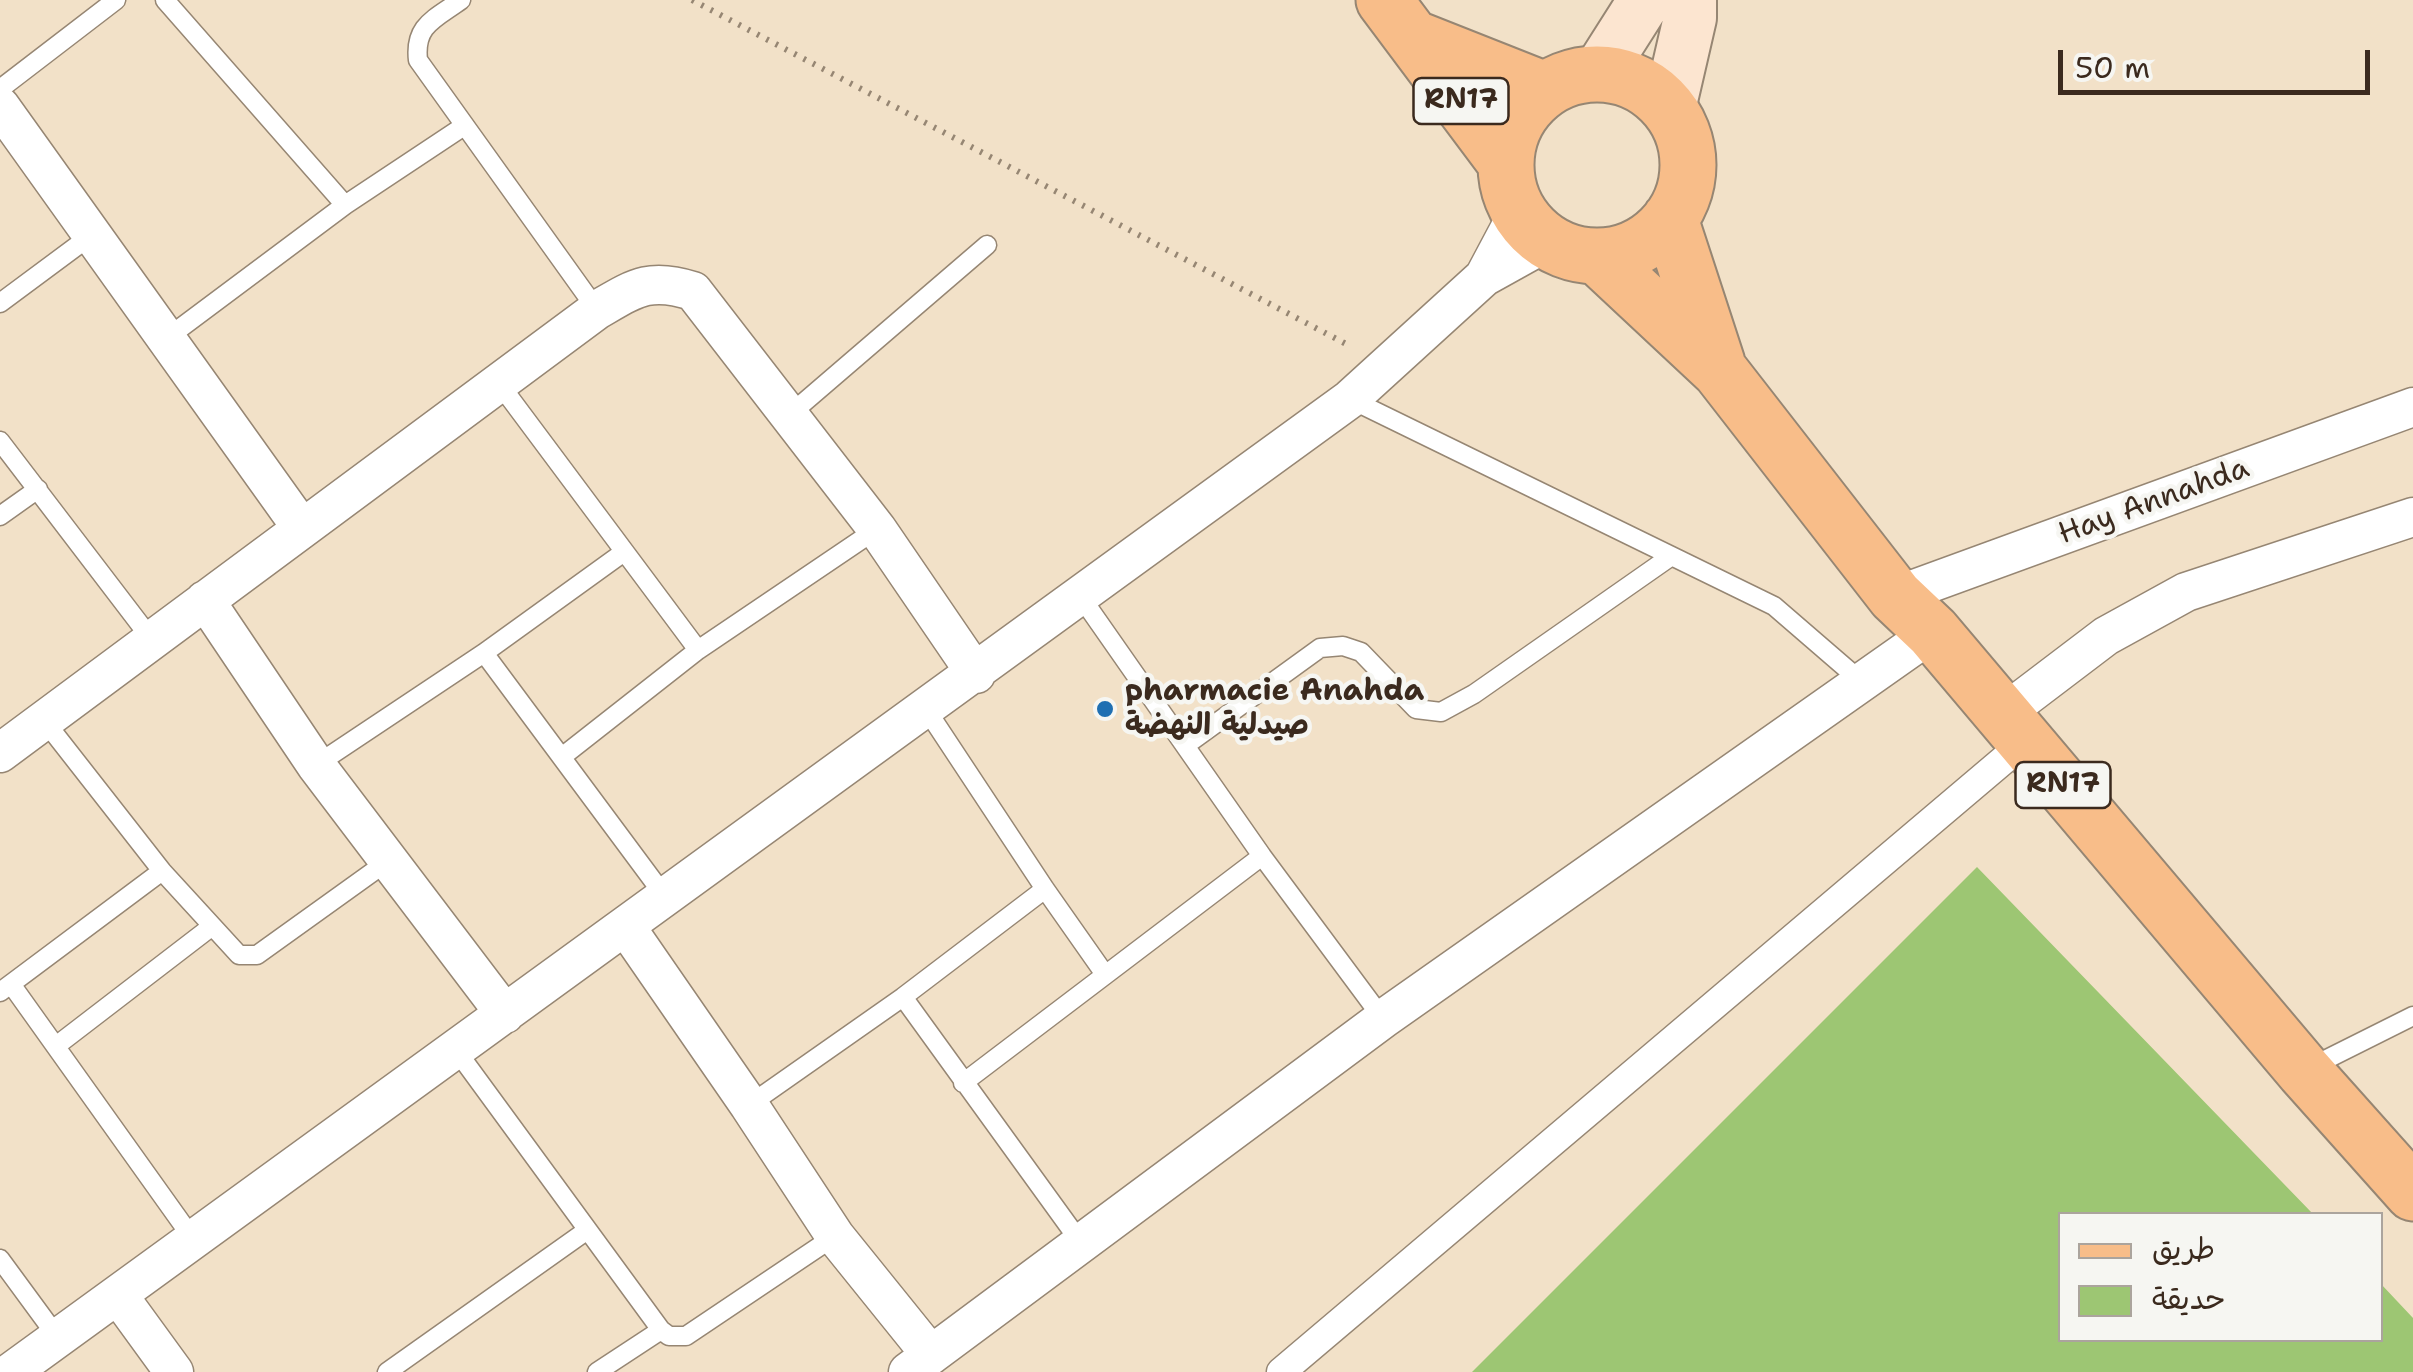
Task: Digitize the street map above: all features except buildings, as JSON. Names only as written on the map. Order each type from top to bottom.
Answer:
[{"type":"main road","points":[[1542,219],[1626,252],[1650,239],[1670,220],[1684,194],[1688,164],[1683,136],[1669,109],[1649,90],[1624,78],[1598,74],[1645,0]]},
{"type":"main road","points":[[1669,109],[1690,18],[1690,0]]},
{"type":"main road","name":"RN17","points":[[1400,20],[1545,90]]},
{"type":"main road","name":"RN17","points":[[1400,20],[1542,219],[1720,371],[1914,614],[2413,1193]]},
{"type":"main road","name":"RN17","points":[[1542,219],[1511,135],[1524,110],[1545,90],[1570,78],[1598,74]]},
{"type":"main road","name":"RN17","points":[[1670,220],[1720,371]]},
{"type":"street","points":[[0,106],[301,527]]},
{"type":"street","points":[[11,1372],[1350,399],[1542,219]]},
{"type":"street","points":[[0,753],[498,382],[597,310],[641,285],[667,283],[693,292],[877,530],[976,674]]},
{"type":"street","name":"Hay Annahda","points":[[919,1364],[1383,1019],[1862,682],[1914,614],[2413,407]]},
{"type":"street","points":[[1281,1372],[2014,728],[2106,636],[2186,592],[2413,517]]},
{"type":"street","points":[[206,600],[316,764],[505,1014]]},
{"type":"street","points":[[626,927],[750,1104],[919,1364]]},
{"type":"street","points":[[118,1295],[174,1372]]},
{"type":"lane","points":[[0,89],[116,0]]},
{"type":"lane","points":[[166,0],[345,205]]},
{"type":"lane","points":[[461,0],[422,28],[416,43],[418,60],[597,310]]},
{"type":"lane","points":[[166,338],[345,205],[464,126]]},
{"type":"lane","points":[[0,304],[93,234]]},
{"type":"lane","points":[[788,416],[986,245]]},
{"type":"lane","points":[[498,382],[698,650]]},
{"type":"lane","points":[[1350,399],[1774,606],[1862,682]]},
{"type":"lane","points":[[0,441],[152,640]]},
{"type":"lane","points":[[0,516],[38,489]]},
{"type":"lane","points":[[563,756],[698,650],[877,530]]},
{"type":"lane","points":[[316,764],[484,653],[624,552]]},
{"type":"lane","points":[[1186,745],[1320,648],[1343,646],[1361,652],[1416,708],[1441,712],[1474,694],[1670,556]]},
{"type":"lane","points":[[1081,596],[1262,856],[1383,1019]]},
{"type":"lane","points":[[484,653],[666,898]]},
{"type":"lane","points":[[926,709],[1044,889],[1104,972]]},
{"type":"lane","points":[[43,719],[162,871],[239,955],[258,954],[388,861]]},
{"type":"lane","points":[[963,1083],[1104,972],[1262,856]]},
{"type":"lane","points":[[162,871],[6,988],[56,1046],[193,1238]]},
{"type":"lane","points":[[750,1104],[903,997],[1044,889]]},
{"type":"lane","points":[[56,1046],[211,927]]},
{"type":"lane","points":[[903,997],[1081,1243]]},
{"type":"lane","points":[[2304,1071],[2413,1016]]},
{"type":"lane","points":[[456,1050],[660,1330],[669,1336],[686,1336],[836,1236]]},
{"type":"lane","points":[[391,1371],[586,1230]]},
{"type":"lane","points":[[0,1258],[58,1338]]},
{"type":"lane","points":[[597,1372],[660,1330]]},
{"type":"path","points":[[692,0],[1386,366]]},
{"type":"green space","points":[[1977,867],[2311,1212],[2058,1212],[2058,1342],[2383,1342],[2383,1286],[2413,1318],[2413,1372],[1472,1372]]},
{"type":"place","name":"pharmacie Anahda صيدلية النهضة","points":[[1105,709]]}]
